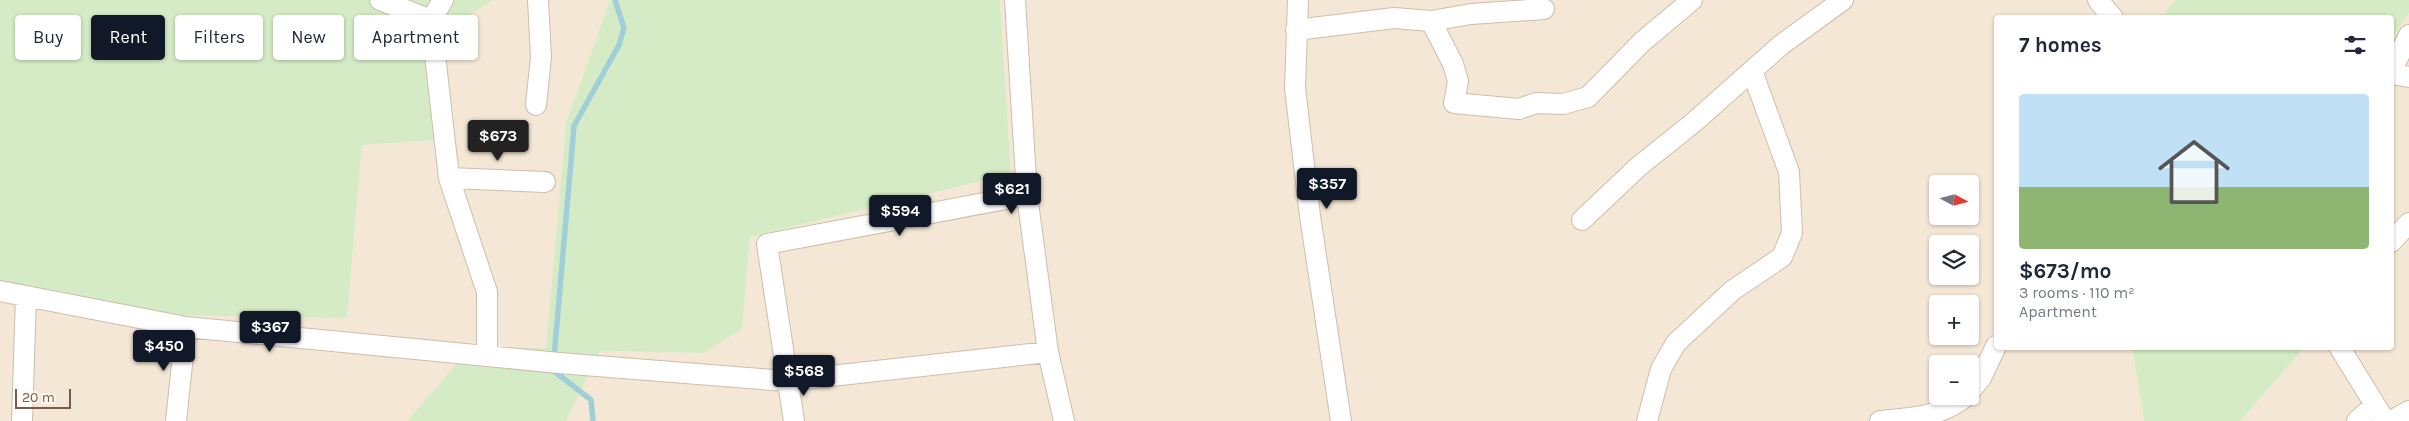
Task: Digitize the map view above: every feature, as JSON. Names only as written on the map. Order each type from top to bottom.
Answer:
[{"type":"street","points":[[380,0],[418,15]]},
{"type":"street","points":[[434,15],[444,0]]},
{"type":"street","points":[[536,105],[542,57],[538,0]]},
{"type":"street","points":[[1015,0],[1026,195],[1048,352],[1064,421]]},
{"type":"street","points":[[1298,0],[1295,88],[1310,216],[1342,421]]},
{"type":"street","points":[[1432,21],[1453,64],[1458,81],[1454,103],[1518,108],[1536,103],[1564,104],[1588,97],[1642,42],[1692,0]]},
{"type":"street","points":[[1582,220],[1638,167],[1693,123],[1781,45],[1843,0]]},
{"type":"street","points":[[2098,0],[2110,15]]},
{"type":"street","points":[[1296,30],[1394,18],[1432,21],[1471,14],[1544,10]]},
{"type":"street","points":[[2394,67],[2409,36]]},
{"type":"street","points":[[435,60],[448,178],[487,292],[487,355]]},
{"type":"street","points":[[1647,421],[1661,369],[1676,343],[1733,290],[1782,257],[1792,233],[1789,172],[1752,71]]},
{"type":"street","points":[[2394,74],[2409,77]]},
{"type":"street","points":[[448,178],[545,182]]},
{"type":"street","points":[[794,421],[786,381],[767,244],[1026,195]]},
{"type":"street","points":[[2394,239],[2409,223]]},
{"type":"street","points":[[0,291],[186,327],[553,362],[786,381],[1048,352]]},
{"type":"street","points":[[22,421],[26,296]]},
{"type":"street","points":[[176,421],[186,327]]},
{"type":"street","points":[[1979,380],[1994,350]]},
{"type":"street","points":[[2341,350],[2380,413],[2357,421]]},
{"type":"street","points":[[1880,421],[1903,420],[1937,414],[1952,405]]},
{"type":"street","points":[[2391,421],[2409,411]]},
{"type":"shaded area","points":[[493,0],[610,0],[566,123],[546,348],[472,346],[407,421],[0,421],[0,284],[347,318],[362,145],[437,140],[446,60],[478,60],[478,15],[470,15]]},
{"type":"shaded area","points":[[1000,0],[2176,0],[2163,15],[1994,15],[1994,350],[2132,350],[2144,421],[566,421],[600,351],[704,353],[742,329],[750,237],[1011,174]]},
{"type":"shaded area","points":[[2409,13],[2409,421],[2240,421],[2302,350],[2394,350],[2394,36]]},
{"type":"green space","points":[[0,0],[493,0],[470,15],[354,15],[354,60],[446,60],[437,140],[362,145],[347,318],[175,315],[0,284]]},
{"type":"green space","points":[[610,0],[1000,0],[1011,174],[750,237],[742,329],[704,353],[600,351],[566,421],[407,421],[472,346],[546,348],[566,123]]},
{"type":"green space","points":[[2176,0],[2409,0],[2409,13],[2394,36],[2394,15],[2163,15]]},
{"type":"green space","points":[[2132,350],[2302,350],[2240,421],[2144,421]]},
{"type":"waterway","points":[[554,358],[574,126],[619,45],[624,28],[615,0]]},
{"type":"waterway","points":[[554,368],[554,371],[591,400],[593,421]]}]
